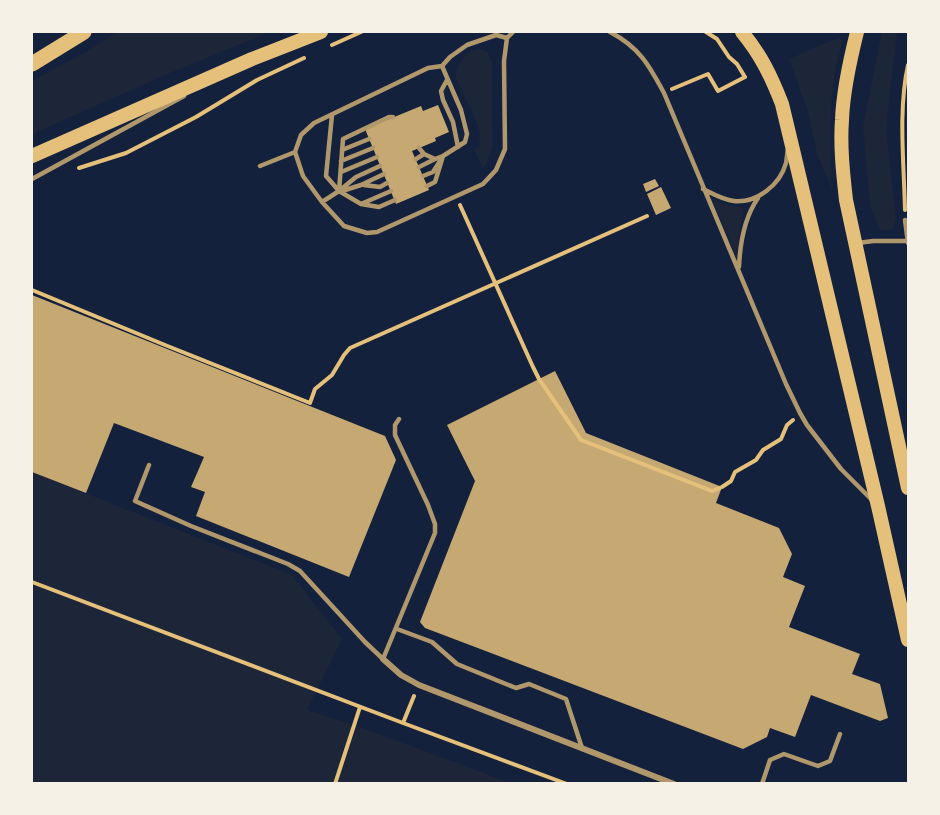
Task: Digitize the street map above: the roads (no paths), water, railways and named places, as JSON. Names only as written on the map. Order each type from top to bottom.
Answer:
[{"type":"highway","points":[[32,64],[84,32]]},
{"type":"main road","points":[[32,156],[252,59],[321,32]]},
{"type":"main road","points":[[742,32],[757,50],[772,76],[782,104],[909,640]]},
{"type":"main road","points":[[857,32],[842,120],[845,189],[909,488]]},
{"type":"street","points":[[383,659],[401,675],[419,685],[674,783]]},
{"type":"lane","points":[[507,38],[496,35],[467,45],[442,66],[428,68],[314,123],[301,135],[295,152],[303,176],[344,226],[366,233],[377,232],[483,184],[496,170],[505,149],[504,61],[507,38],[513,32]]},
{"type":"lane","points":[[610,32],[627,42],[639,53],[650,67],[664,93],[800,413],[841,469],[878,506]]},
{"type":"lane","points":[[32,179],[252,59]]},
{"type":"lane","points":[[419,167],[458,147],[465,142],[467,134],[461,110],[442,66]]},
{"type":"lane","points":[[447,80],[441,91],[453,122],[458,147]]},
{"type":"lane","points":[[332,115],[326,176],[339,191],[361,204],[379,207],[394,200]]},
{"type":"lane","points":[[339,191],[343,139],[393,117]]},
{"type":"lane","points":[[703,189],[718,197],[733,201],[755,199],[775,184],[786,164],[789,136]]},
{"type":"lane","points":[[342,150],[369,139]]},
{"type":"lane","points":[[341,161],[373,147]]},
{"type":"lane","points":[[413,152],[419,149],[435,159]]},
{"type":"lane","points":[[260,166],[295,152]]},
{"type":"lane","points":[[416,159],[424,154]]},
{"type":"lane","points":[[423,176],[433,172],[443,156]]},
{"type":"lane","points":[[427,186],[435,182],[443,156]]},
{"type":"lane","points":[[341,172],[377,157]]},
{"type":"lane","points":[[322,202],[356,177],[380,166]]},
{"type":"lane","points":[[339,191],[361,185],[384,174]]},
{"type":"lane","points":[[361,185],[380,187],[387,183]]},
{"type":"lane","points":[[361,204],[391,191]]},
{"type":"lane","points":[[739,270],[740,248],[744,231],[751,208],[761,194]]},
{"type":"lane","points":[[856,244],[873,241],[908,242],[905,220]]},
{"type":"lane","points":[[149,465],[135,501],[300,571],[383,659],[435,533],[435,524],[395,435],[395,425],[399,419]]},
{"type":"lane","points":[[397,629],[432,642],[457,664],[516,688],[529,684],[566,699],[582,748]]},
{"type":"lane","points":[[762,783],[770,760],[784,754],[818,766],[830,761],[840,734]]}]
